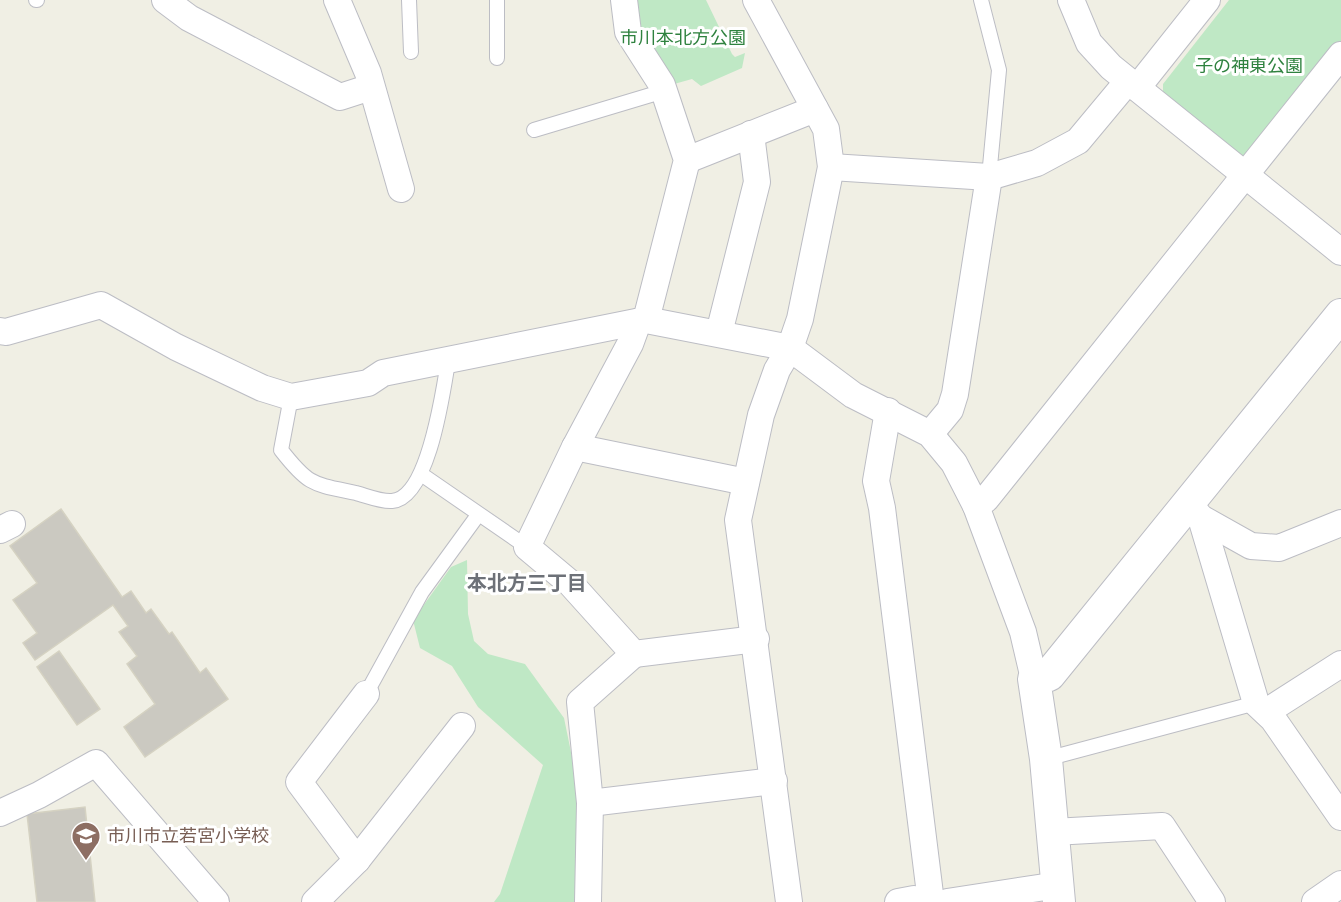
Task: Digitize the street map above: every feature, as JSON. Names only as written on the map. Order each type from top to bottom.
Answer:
[{"type":"street","points":[[165,0],[189,18],[340,97],[371,87]]},
{"type":"street","points":[[337,0],[371,87],[401,189]]},
{"type":"street","points":[[624,0],[628,32],[664,91],[687,160],[642,321],[575,447],[527,547],[570,583],[634,654]]},
{"type":"street","points":[[756,0],[826,129],[831,167],[800,318],[760,415],[738,520],[756,639],[789,902]]},
{"type":"street","points":[[1071,0],[1089,43],[1132,85],[1341,252]]},
{"type":"street","points":[[831,167],[988,177],[1037,163],[1078,141],[1132,85],[1207,0]]},
{"type":"street","points":[[976,506],[986,499],[1341,55]]},
{"type":"street","points":[[687,160],[815,109]]},
{"type":"street","points":[[719,333],[757,182],[751,134]]},
{"type":"street","points":[[930,434],[950,410],[956,394],[988,177]]},
{"type":"street","points":[[0,331],[6,332],[101,305],[176,347],[262,388],[291,397],[368,383],[383,374],[642,321],[719,333],[789,348],[853,395],[930,434],[954,463],[976,506],[1023,632],[1034,680],[1046,759],[1059,893],[947,902]]},
{"type":"street","points":[[1034,680],[1049,675],[1195,511],[1341,315]]},
{"type":"street","points":[[888,411],[876,481],[884,520],[931,902]]},
{"type":"street","points":[[575,447],[746,482]]},
{"type":"street","points":[[1195,511],[1251,546],[1279,548],[1341,523]]},
{"type":"street","points":[[1195,511],[1261,707],[1341,817]]},
{"type":"street","points":[[588,902],[590,803],[580,702],[634,654],[756,639]]},
{"type":"street","points":[[1261,707],[1341,664]]},
{"type":"street","points":[[357,860],[299,782],[366,694]]},
{"type":"street","points":[[315,902],[357,860],[462,726]]},
{"type":"street","points":[[0,813],[39,795],[96,763],[216,902]]},
{"type":"street","points":[[590,803],[774,781]]},
{"type":"street","points":[[1053,832],[1162,826],[1212,902]]},
{"type":"street","points":[[1315,902],[1341,884]]},
{"type":"street","points":[[898,902],[914,899],[923,902]]},
{"type":"lane","points":[[409,0],[411,52]]},
{"type":"lane","points":[[497,0],[497,58]]},
{"type":"lane","points":[[981,0],[999,70],[988,177]]},
{"type":"lane","points":[[534,130],[664,91]]},
{"type":"lane","points":[[291,397],[280,450],[302,477],[321,486],[392,501],[404,496],[421,474],[435,435],[448,362]]},
{"type":"lane","points":[[421,474],[527,547]]},
{"type":"lane","points":[[366,694],[422,592],[478,515]]},
{"type":"lane","points":[[1046,759],[1261,707]]},
{"type":"green space","name":"市川本北方公園","points":[[629,0],[706,0],[732,54],[735,57],[745,53],[742,68],[701,86],[692,79],[667,86],[632,30]]},
{"type":"green space","name":"子の神東公園","points":[[1229,0],[1341,0],[1341,41],[1248,157],[1236,159],[1163,98],[1163,84]]},
{"type":"green space","points":[[467,560],[468,614],[474,641],[488,654],[525,664],[564,718],[579,791],[576,902],[494,902],[500,894],[543,765],[478,707],[452,666],[420,648],[413,620],[451,567]]},
{"type":"building","points":[[61,509],[122,597],[131,591],[146,613],[151,609],[169,634],[172,632],[200,673],[206,668],[228,699],[145,757],[124,727],[155,704],[127,664],[137,656],[119,632],[128,626],[113,605],[35,660],[23,643],[37,633],[13,600],[37,583],[10,546]]},
{"type":"building","points":[[59,651],[100,709],[77,725],[37,667]]},
{"type":"building","points":[[85,807],[95,902],[37,902],[27,814]]},
{"type":"place","name":"市川市立若宮小学校","points":[[86,862]]},
{"type":"district","name":"本北方三丁目","points":[[527,583]]}]
